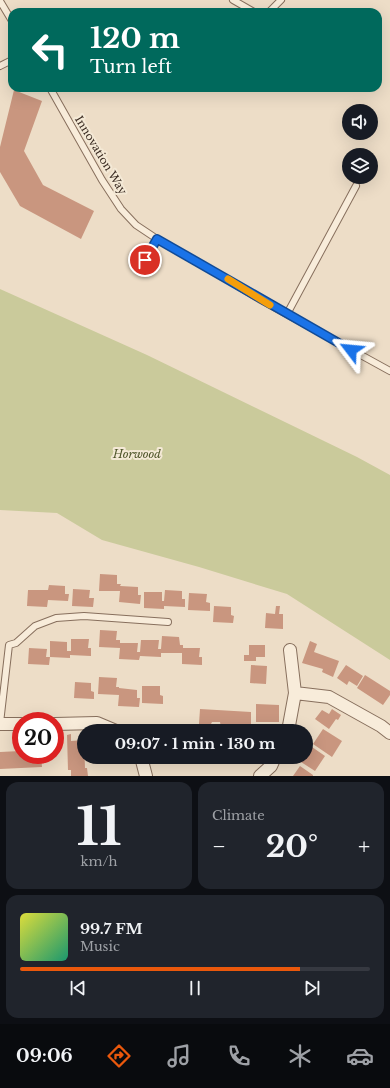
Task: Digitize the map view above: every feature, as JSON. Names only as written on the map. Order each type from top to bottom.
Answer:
[{"type":"street","points":[[289,724],[295,693],[290,650]]},
{"type":"street","points":[[295,693],[329,697],[381,726],[390,734]]},
{"type":"street","points":[[0,724],[12,724]]},
{"type":"street","points":[[64,724],[99,724]]},
{"type":"street","points":[[143,764],[146,776]]},
{"type":"street","points":[[260,776],[272,764]]},
{"type":"lane","points":[[233,0],[247,8]]},
{"type":"lane","points":[[273,8],[281,0]]},
{"type":"lane","points":[[0,1],[8,14]]},
{"type":"lane","points":[[0,14],[6,11]]},
{"type":"lane","name":"Innovation Way","points":[[52,92],[102,180],[121,208],[136,225],[157,239],[287,314],[390,371]]},
{"type":"lane","points":[[287,314],[356,186]]},
{"type":"lane","points":[[140,270],[157,239]]},
{"type":"lane","points":[[0,724],[9,645],[16,643],[35,626],[56,618],[84,616],[168,622]]},
{"type":"green space","name":"Horwood","points":[[0,289],[147,355],[357,457],[390,475],[390,660],[287,594],[199,567],[102,540],[57,513],[0,510]]},
{"type":"building","points":[[14,92],[19,92],[42,101],[24,151],[43,185],[94,211],[81,239],[20,206],[0,172],[0,147]]},
{"type":"building","points":[[100,574],[117,575],[117,584],[121,584],[120,586],[138,587],[138,595],[141,595],[140,604],[119,602],[120,591],[99,591]]},
{"type":"building","points":[[49,585],[65,586],[65,594],[69,594],[68,601],[48,600],[47,607],[27,606],[28,590],[48,590]]},
{"type":"building","points":[[73,589],[90,590],[89,598],[94,598],[93,607],[72,606]]},
{"type":"building","points":[[165,590],[182,591],[182,599],[185,599],[185,607],[164,606],[164,609],[144,608],[144,592],[162,592],[162,601],[164,601]]},
{"type":"building","points":[[189,593],[207,594],[206,602],[210,603],[210,611],[188,610]]},
{"type":"building","points":[[214,606],[231,607],[231,615],[234,616],[233,623],[213,622]]},
{"type":"building","points":[[276,606],[280,606],[279,614],[283,614],[283,629],[265,628],[266,613],[275,614]]},
{"type":"building","points":[[100,630],[117,631],[116,640],[120,640],[120,643],[138,643],[137,652],[140,652],[141,640],[159,640],[158,649],[161,649],[162,636],[179,637],[180,645],[183,645],[183,648],[200,648],[199,657],[202,657],[202,665],[182,664],[182,653],[161,653],[161,657],[140,656],[139,660],[119,659],[120,648],[99,647]]},
{"type":"building","points":[[71,639],[89,639],[88,648],[91,648],[91,656],[70,655],[70,658],[50,657],[50,641],[67,642],[67,651],[71,651]]},
{"type":"building","points":[[310,641],[317,644],[314,652],[339,661],[333,677],[322,672],[323,669],[302,663]]},
{"type":"building","points":[[249,645],[265,645],[265,657],[256,657],[256,661],[244,661],[244,655],[249,655]]},
{"type":"building","points":[[29,648],[47,649],[46,657],[50,657],[49,665],[28,664]]},
{"type":"building","points":[[251,665],[267,666],[266,684],[250,683]]},
{"type":"building","points":[[346,665],[363,676],[357,686],[349,681],[347,685],[337,678]]},
{"type":"building","points":[[365,675],[390,691],[390,695],[383,705],[357,688]]},
{"type":"building","points":[[99,677],[117,678],[116,687],[137,690],[137,698],[140,698],[139,707],[118,706],[119,695],[98,694]]},
{"type":"building","points":[[75,682],[91,683],[91,691],[94,692],[94,699],[74,698]]},
{"type":"building","points":[[142,686],[160,686],[160,695],[163,696],[163,704],[142,703]]},
{"type":"building","points":[[256,704],[279,705],[279,722],[256,722]]},
{"type":"building","points":[[200,709],[251,712],[251,724],[220,724],[220,722],[212,722],[211,724],[199,724]]},
{"type":"building","points":[[332,709],[341,715],[329,729],[315,719],[322,710],[329,714]]},
{"type":"building","points":[[323,729],[342,741],[332,757],[313,744]]},
{"type":"building","points":[[71,734],[71,741],[77,741],[77,764],[85,764],[88,776],[71,776],[71,770],[68,770],[67,735]]},
{"type":"building","points":[[313,748],[325,756],[315,771],[304,764],[313,764]]},
{"type":"building","points":[[12,751],[12,764],[42,764],[42,767],[0,769],[0,752]]},
{"type":"building","points":[[300,766],[313,775],[313,776],[293,776]]},
{"type":"slow traffic","points":[[228,279],[270,305]]},
{"type":"route","points":[[145,260],[157,239],[261,300],[351,350]]}]
